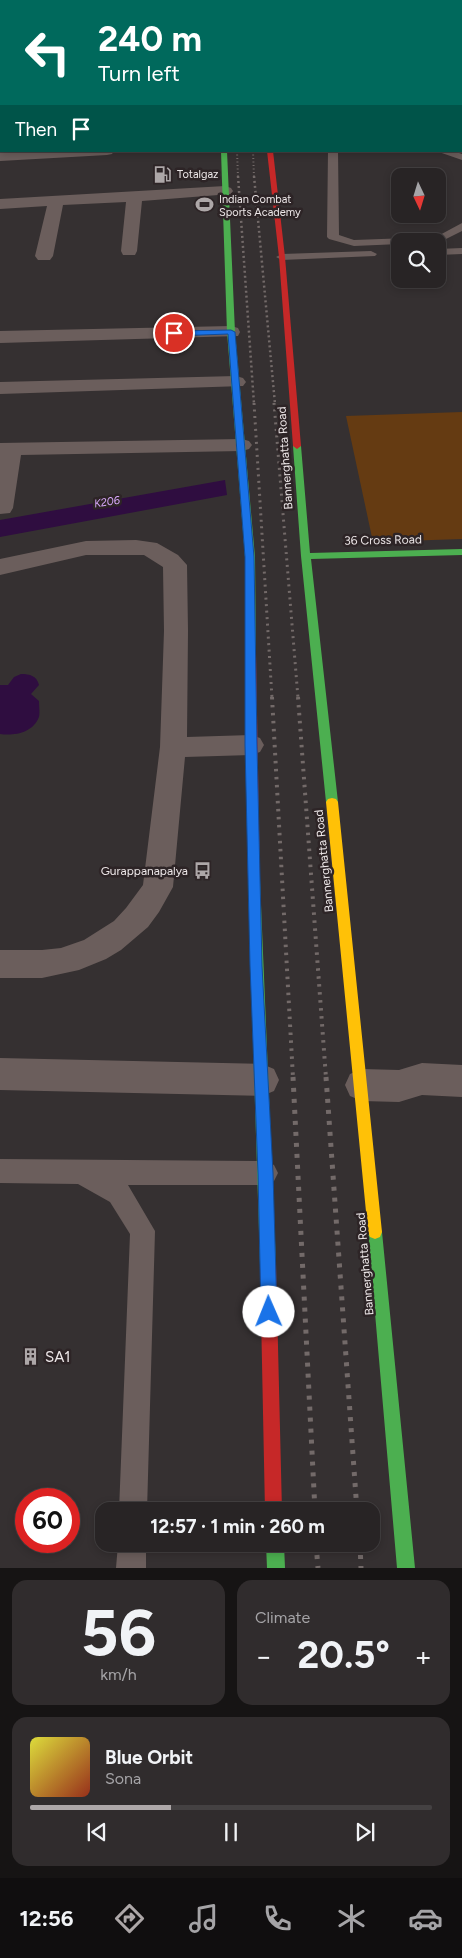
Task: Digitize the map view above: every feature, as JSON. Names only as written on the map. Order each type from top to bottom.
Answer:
[{"type":"main road","points":[[224,152],[231,332],[250,557],[251,745],[256,966],[266,1173],[274,1502]]},
{"type":"main road","name":"Bannerghatta Road","points":[[270,152],[282,257],[306,556],[362,1086],[406,1568]]},
{"type":"main road","name":"36 Cross Road","points":[[306,556],[462,552]]},
{"type":"main road","points":[[275,1552],[276,1568]]},
{"type":"street","points":[[0,156],[86,152]]},
{"type":"street","points":[[0,204],[225,191]]},
{"type":"street","points":[[129,251],[134,197]]},
{"type":"street","points":[[44,256],[56,201]]},
{"type":"street","points":[[0,337],[231,332]]},
{"type":"street","points":[[0,388],[236,382]]},
{"type":"street","points":[[2,508],[6,449],[242,446]]},
{"type":"street","points":[[0,568],[91,547],[149,548],[170,560],[175,566],[176,632],[173,747],[158,887],[148,907],[119,935],[92,951],[42,964],[0,964]]},
{"type":"street","points":[[173,747],[251,745]]},
{"type":"street","points":[[0,1074],[262,1080]]},
{"type":"street","points":[[362,1086],[399,1086],[422,1079],[462,1081]]},
{"type":"street","points":[[399,1086],[424,1094],[462,1096]]},
{"type":"lane","points":[[333,152],[333,237],[354,243],[391,241]]},
{"type":"lane","points":[[444,152],[462,157]]},
{"type":"lane","points":[[446,235],[462,226]]},
{"type":"lane","points":[[446,252],[462,251]]},
{"type":"lane","points":[[282,257],[390,254]]},
{"type":"lane","points":[[0,1171],[84,1174],[266,1173]]},
{"type":"lane","points":[[84,1174],[119,1194],[143,1231],[133,1502]]},
{"type":"lane","points":[[131,1568],[132,1552]]},
{"type":"shaded area","points":[[462,412],[462,539],[373,542],[346,416]]},
{"type":"water","name":"K206","points":[[225,480],[227,495],[0,537],[0,520]]},
{"type":"water","points":[[27,674],[37,679],[39,685],[31,694],[39,701],[39,717],[28,730],[17,734],[0,734],[0,685],[8,685],[14,677]]},
{"type":"railway","points":[[237,152],[238,177]]},
{"type":"railway","points":[[253,152],[254,177]]},
{"type":"railway","points":[[238,176],[254,404]]},
{"type":"railway","points":[[254,176],[275,404]]},
{"type":"railway","points":[[254,403],[272,698]]},
{"type":"railway","points":[[274,403],[298,698]]},
{"type":"railway","points":[[272,697],[293,1078]]},
{"type":"railway","points":[[298,697],[326,1078]]},
{"type":"railway","points":[[293,1077],[315,1502]]},
{"type":"railway","points":[[326,1077],[356,1502]]},
{"type":"railway","points":[[317,1552],[318,1568]]},
{"type":"railway","points":[[360,1552],[361,1568]]},
{"type":"traffic: fast","points":[[224,152],[231,332],[250,557],[251,653]]},
{"type":"traffic: fast","points":[[297,446],[306,556],[332,802]]},
{"type":"traffic: fast","points":[[306,556],[462,552]]},
{"type":"traffic: fast","points":[[254,881],[268,1264]]},
{"type":"traffic: fast","points":[[375,1232],[406,1568]]},
{"type":"traffic: fast","points":[[275,1552],[276,1568]]},
{"type":"traffic: slow","points":[[332,802],[375,1232]]},
{"type":"traffic: jam","points":[[270,152],[282,257],[297,446]]},
{"type":"traffic: jam","points":[[251,653],[254,881]]},
{"type":"traffic: jam","points":[[268,1264],[274,1502]]},
{"type":"place","name":"Totalgaz","points":[[163,174]]},
{"type":"place","name":"Indian Combat Sports Academy","points":[[205,205]]},
{"type":"place","name":"Gurappanapalya","points":[[202,871]]},
{"type":"place","name":"SA1","points":[[31,1357]]},
{"type":"route","points":[[174,333],[231,332],[250,557],[251,745],[256,966],[266,1173],[269,1312]]}]
